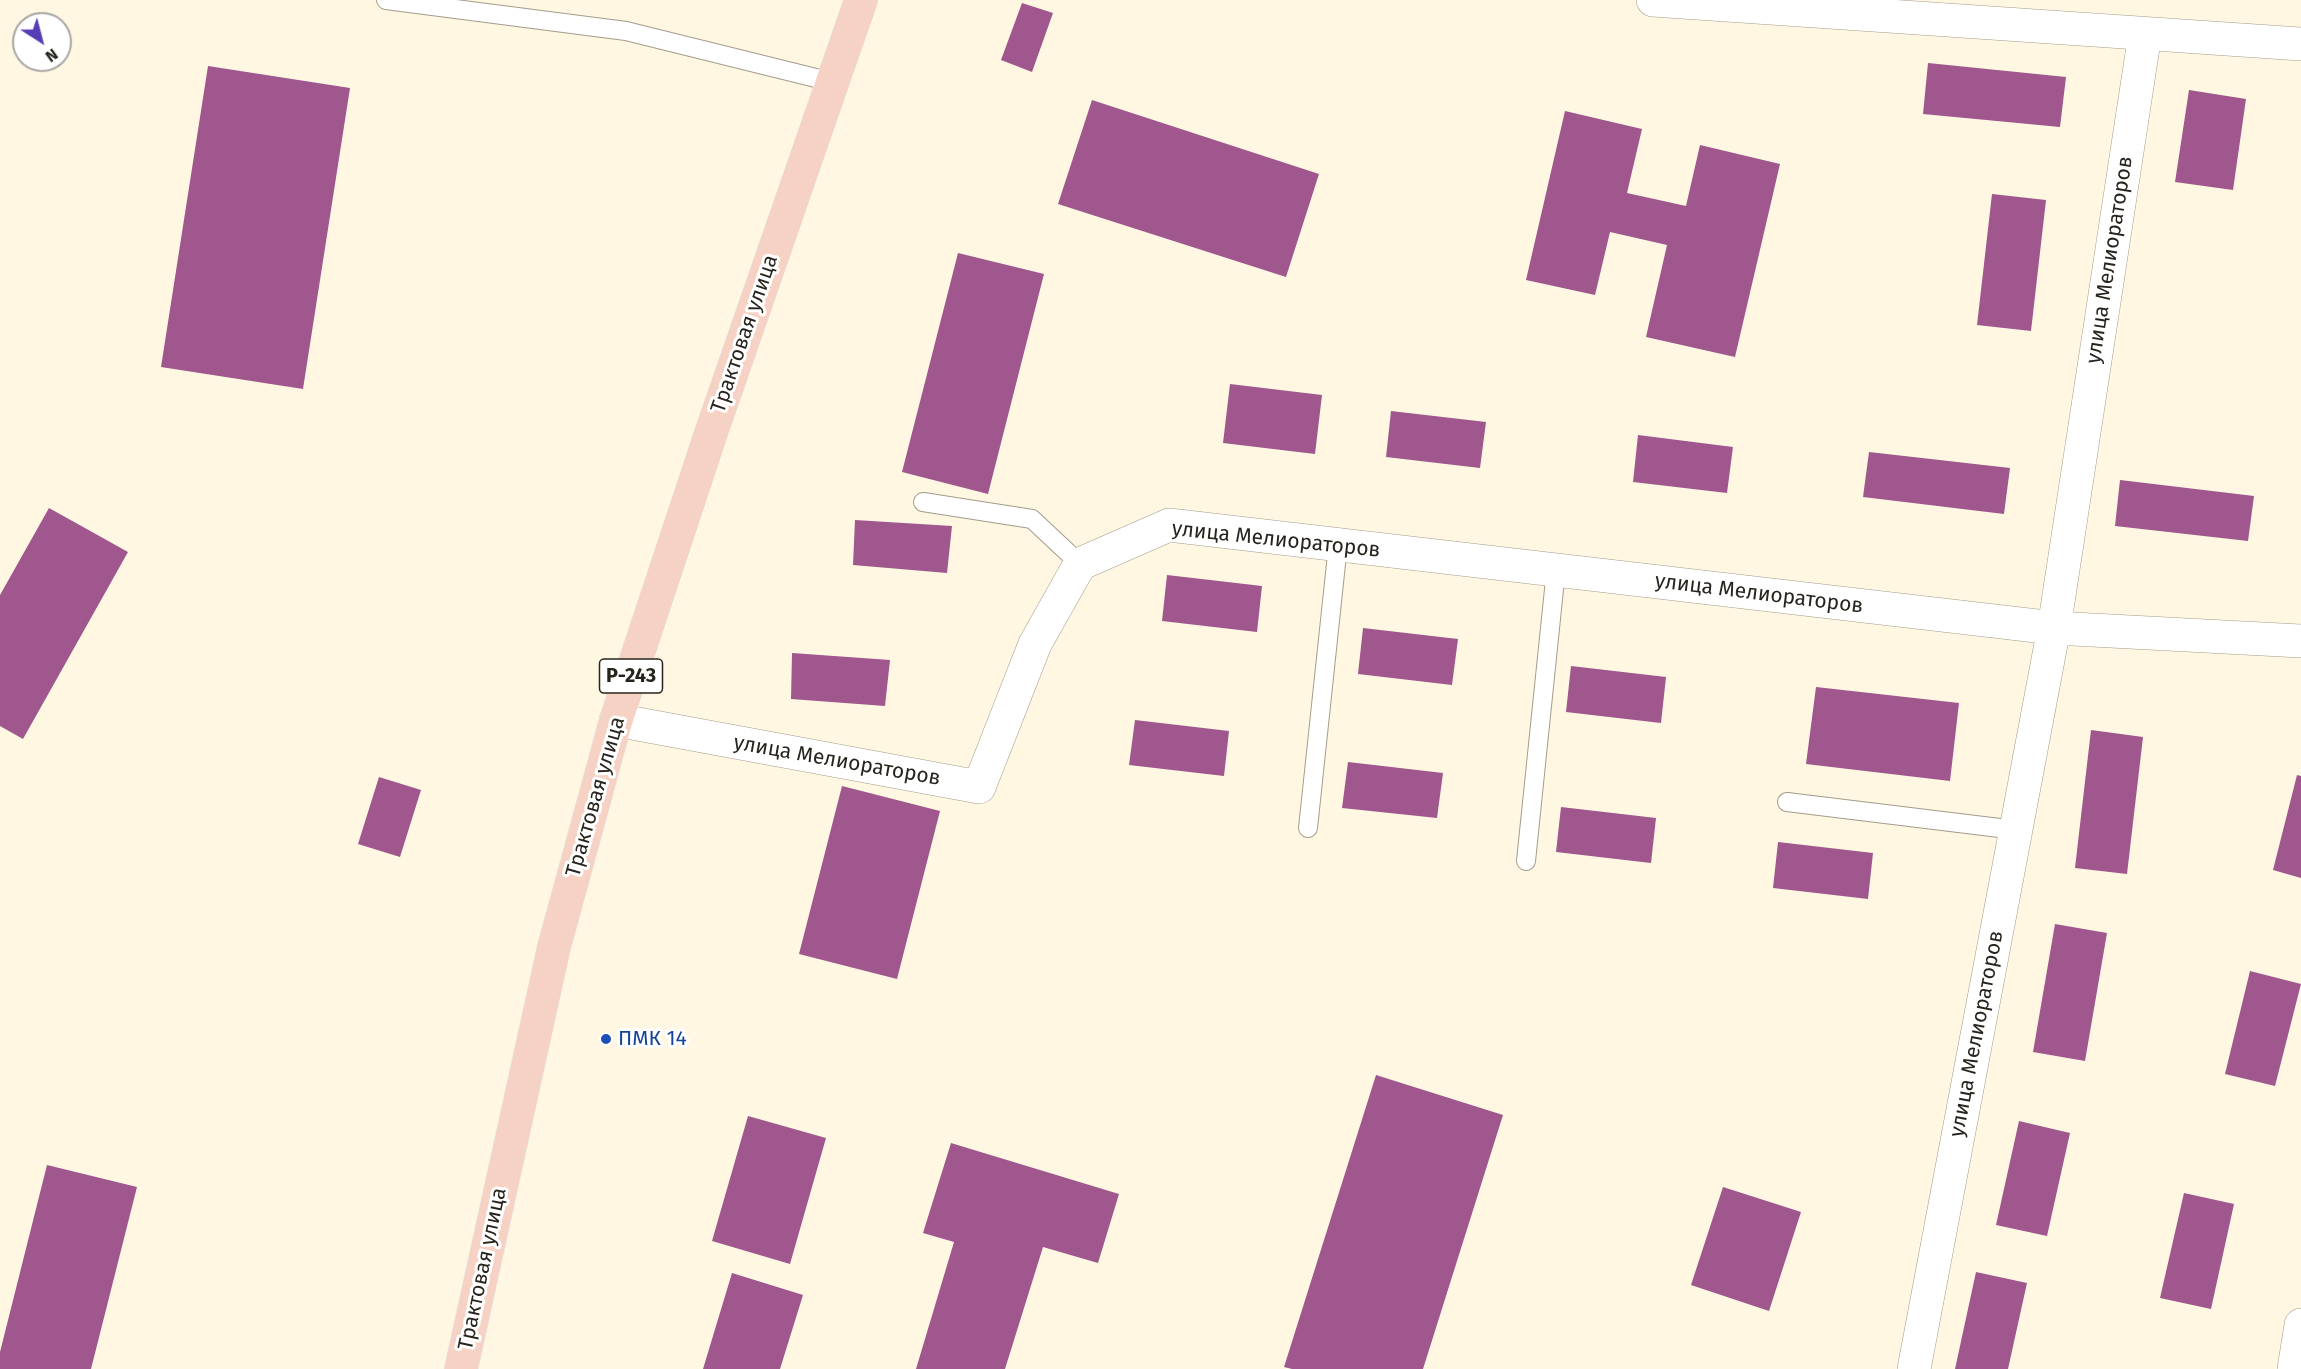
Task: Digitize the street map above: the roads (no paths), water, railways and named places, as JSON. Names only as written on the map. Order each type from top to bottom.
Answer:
[{"type":"highway","name":"Трактовая улица","points":[[461,1369],[554,948],[616,720],[711,433],[861,0]]},
{"type":"street","points":[[1653,0],[2301,44]]},
{"type":"street","name":"улица Мелиораторов","points":[[1914,1369],[2054,628],[2145,34]]},
{"type":"street","name":"улица Мелиораторов","points":[[616,720],[979,787],[1035,644],[1080,564],[1170,525],[2054,628]]},
{"type":"street","points":[[2054,628],[2301,641]]},
{"type":"street","points":[[2294,1369],[2301,1325]]},
{"type":"lane","points":[[386,0],[626,31],[832,82]]},
{"type":"lane","points":[[923,502],[1032,519],[1080,564]]},
{"type":"lane","points":[[1308,828],[1338,545]]},
{"type":"lane","points":[[1526,861],[1556,570]]},
{"type":"lane","points":[[1787,802],[2016,830]]},
{"type":"place","name":"ПМК 14","points":[[606,1039]]}]
